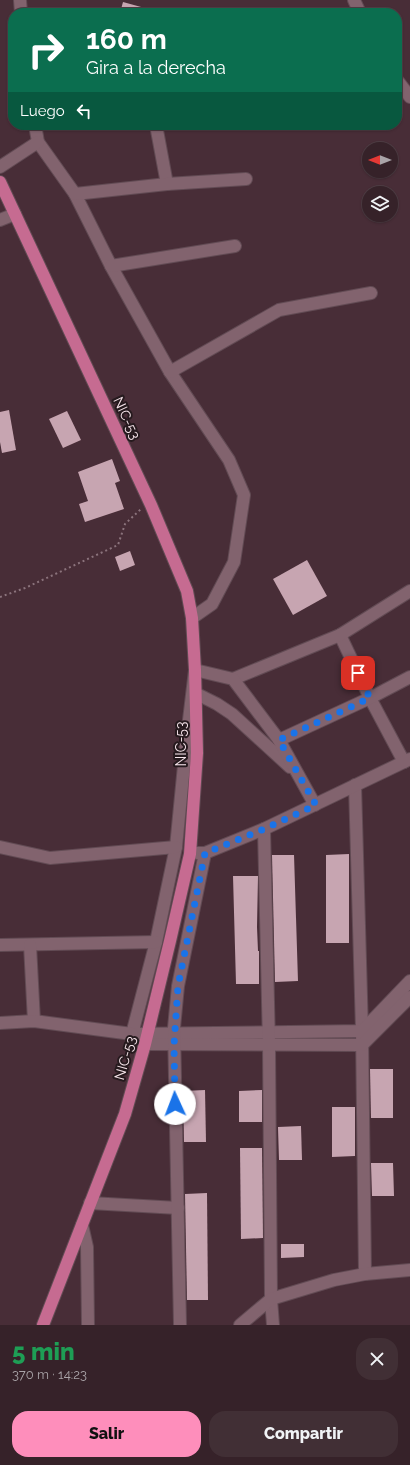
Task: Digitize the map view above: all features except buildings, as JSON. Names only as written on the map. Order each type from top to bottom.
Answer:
[{"type":"main road","name":"NIC-53","points":[[0,182],[151,505],[187,591],[192,618],[195,670],[197,753],[190,854],[146,1039],[125,1114],[43,1325]]},
{"type":"street","points":[[402,87],[410,97]]},
{"type":"street","points":[[36,130],[38,142],[75,194],[111,266],[170,372],[229,460],[244,495],[234,562],[212,604],[192,618]]},
{"type":"street","points":[[157,130],[166,184]]},
{"type":"street","points":[[0,167],[38,142]]},
{"type":"street","points":[[75,194],[166,184],[246,179]]},
{"type":"street","points":[[0,220],[15,214]]},
{"type":"street","points":[[111,266],[235,246]]},
{"type":"street","points":[[170,372],[279,310],[371,293]]},
{"type":"street","points":[[132,1034],[156,942],[176,847],[195,670],[233,679],[340,635],[410,591]]},
{"type":"street","points":[[190,854],[205,853],[264,829],[407,760],[370,698],[340,635]]},
{"type":"street","points":[[279,740],[370,698],[410,677]]},
{"type":"street","points":[[233,679],[279,740],[316,805]]},
{"type":"street","points":[[195,693],[232,714],[298,773]]},
{"type":"street","points":[[355,785],[362,1031],[365,1274]]},
{"type":"street","points":[[264,829],[269,1045],[271,1299],[273,1325]]},
{"type":"street","points":[[0,847],[50,858],[176,847]]},
{"type":"street","points":[[180,1325],[174,1033],[178,986],[205,853]]},
{"type":"street","points":[[0,946],[156,942]]},
{"type":"street","points":[[30,945],[34,1021]]},
{"type":"street","points":[[0,1023],[34,1021],[132,1034],[146,1039],[174,1045],[362,1046],[405,998],[410,981]]},
{"type":"street","points":[[146,1039],[174,1033],[362,1031],[405,998]]},
{"type":"street","points":[[90,1203],[178,1208]]},
{"type":"street","points":[[82,1225],[87,1247],[88,1325]]},
{"type":"street","points":[[240,1325],[271,1299],[334,1280],[365,1274],[410,1270]]},
{"type":"path","points":[[0,597],[25,588],[118,545],[125,524],[140,509],[151,505]]},
{"type":"route","points":[[175,1104],[174,1028],[178,986],[205,853],[264,829],[316,805],[279,740],[370,698],[358,673]]}]
